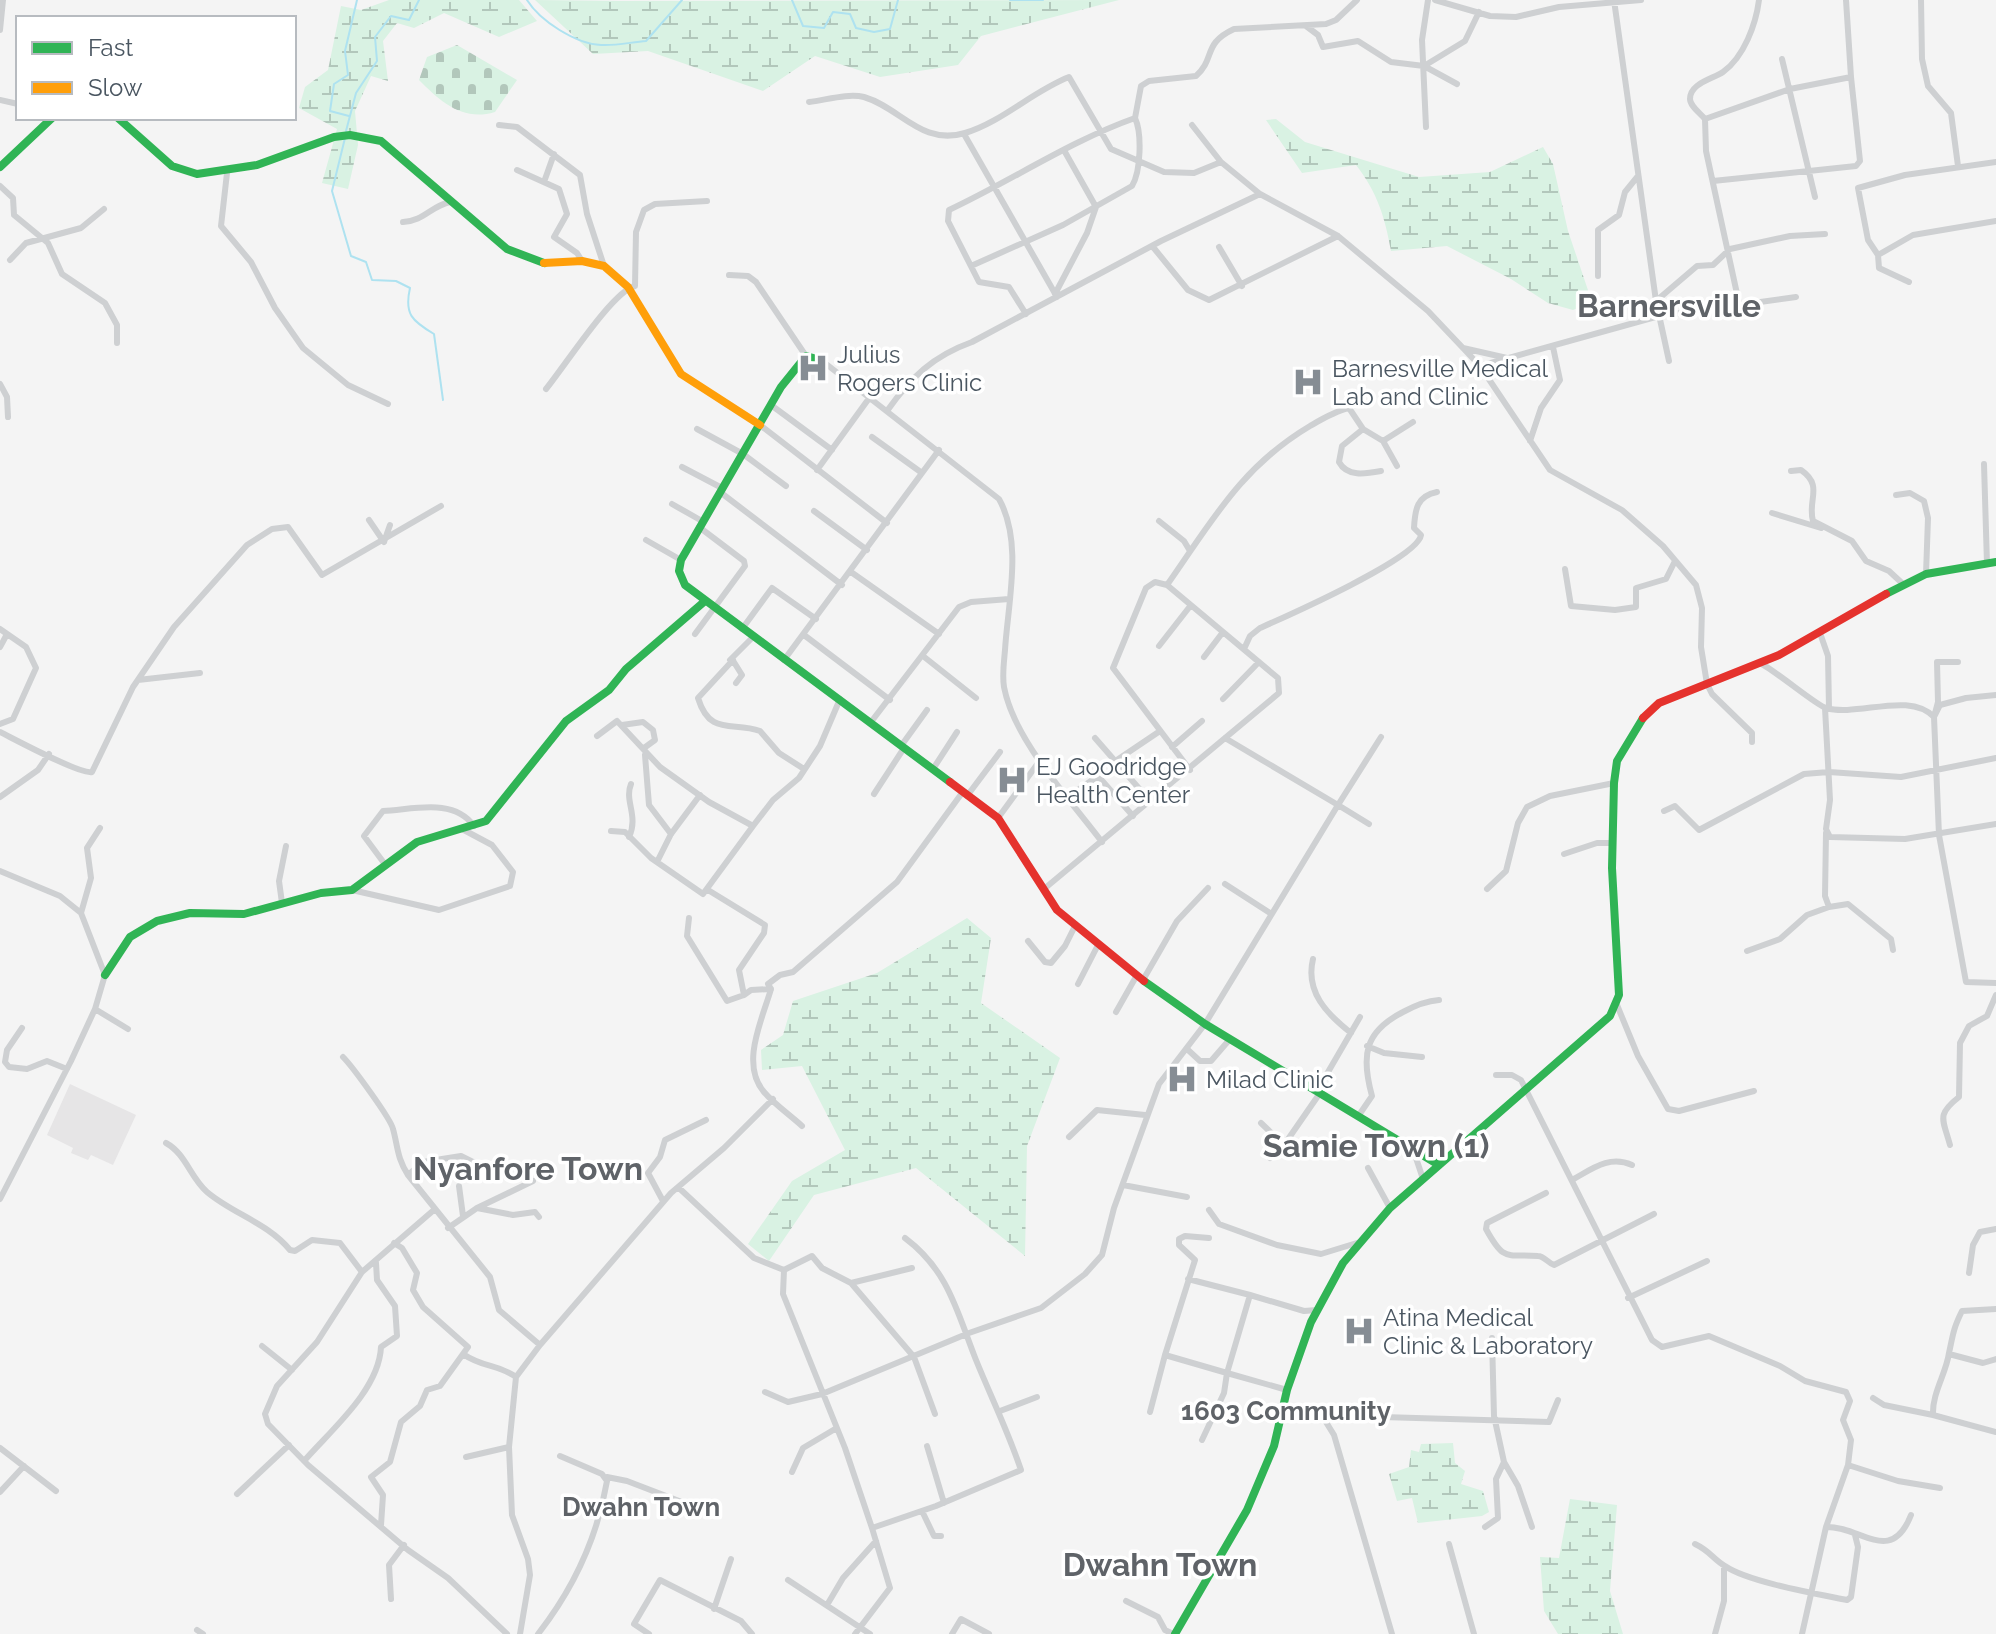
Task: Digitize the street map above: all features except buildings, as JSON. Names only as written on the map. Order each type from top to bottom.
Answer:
[{"type":"street","points":[[0,30],[3,0]]},
{"type":"street","points":[[971,266],[1025,243],[1132,186],[1137,175],[1138,126],[1135,118],[1141,86],[1149,81],[1196,76],[1205,66],[1212,45],[1234,29],[1306,26],[1336,20],[1357,0]]},
{"type":"street","points":[[1426,127],[1422,40],[1428,0]]},
{"type":"street","points":[[1435,0],[1479,12],[1516,17],[1558,3],[1641,0]]},
{"type":"street","points":[[1739,303],[1730,249],[1703,137],[1705,119],[1691,103],[1690,96],[1696,86],[1723,72],[1739,57],[1759,0]]},
{"type":"street","points":[[1713,181],[1859,164],[1846,0]]},
{"type":"street","points":[[1921,0],[1922,59],[1928,86],[1951,113],[1958,166]]},
{"type":"street","points":[[1613,2],[1656,301],[1669,361]]},
{"type":"street","points":[[1424,66],[1465,41],[1479,12]]},
{"type":"street","points":[[1306,26],[1318,35],[1323,47],[1358,41],[1391,62],[1424,66],[1457,84]]},
{"type":"street","points":[[1782,59],[1815,197]]},
{"type":"street","points":[[809,102],[860,96],[892,109],[911,126],[927,132],[964,134],[1069,77],[1111,149],[1164,172],[1182,174],[1221,162]]},
{"type":"street","points":[[1705,119],[1790,89],[1851,77]]},
{"type":"street","points":[[1026,314],[1009,287],[979,282],[946,215],[1100,131],[1135,118]]},
{"type":"street","points":[[0,167],[50,120]]},
{"type":"street","points":[[120,120],[179,169],[202,175],[227,173],[334,137],[350,135],[381,141],[507,249],[547,264],[582,261],[604,266],[628,287],[681,374],[760,425],[887,523]]},
{"type":"street","points":[[499,125],[517,127],[582,179],[587,214],[604,266]]},
{"type":"street","points":[[1192,125],[1221,162],[1260,194],[1338,236],[1422,306],[1480,366],[1550,470],[1622,510],[1675,561],[1696,585],[1699,596],[1707,684],[1712,694],[1752,733],[1752,742]]},
{"type":"street","points":[[964,134],[1056,296]]},
{"type":"street","points":[[1056,296],[1087,233],[1096,207],[1065,152]]},
{"type":"street","points":[[544,182],[554,154]]},
{"type":"street","points":[[1909,282],[1879,268],[1878,255],[1868,240],[1858,188],[1905,175],[1996,162]]},
{"type":"street","points":[[517,170],[559,189],[567,214],[554,237],[577,253],[582,261]]},
{"type":"street","points":[[227,173],[221,226],[251,262],[284,324],[303,348],[348,385],[388,404]]},
{"type":"street","points":[[1598,276],[1598,230],[1619,215],[1625,192],[1638,176]]},
{"type":"street","points":[[0,186],[13,198],[14,215],[44,238],[62,274],[105,303],[117,325],[117,343]]},
{"type":"street","points":[[887,411],[906,384],[944,352],[972,342],[1056,296],[1260,194]]},
{"type":"street","points":[[546,389],[607,307],[636,282],[636,232],[644,210],[655,204],[707,201]]},
{"type":"street","points":[[403,222],[421,220],[437,204],[450,202]]},
{"type":"street","points":[[10,260],[26,243],[81,228],[104,209]]},
{"type":"street","points":[[1878,255],[1913,235],[1996,221]]},
{"type":"street","points":[[1656,301],[1697,266],[1713,265],[1730,249],[1790,236],[1825,234]]},
{"type":"street","points":[[1153,247],[1188,290],[1202,298],[1215,299],[1338,236]]},
{"type":"street","points":[[1219,247],[1242,286]]},
{"type":"street","points":[[729,275],[748,276],[756,282],[806,356],[821,360],[999,499],[1009,517],[1009,599],[1003,683],[1010,711],[1102,842]]},
{"type":"street","points":[[1480,366],[1553,347],[1617,325],[1739,303],[1796,297]]},
{"type":"street","points":[[1530,441],[1541,408],[1560,380],[1553,347]]},
{"type":"street","points":[[1463,348],[1509,358]]},
{"type":"street","points":[[806,356],[771,405],[701,524],[681,560],[680,578],[715,609],[998,818],[1016,841],[1057,910],[1098,945],[1205,1024],[1439,1165]]},
{"type":"street","points":[[0,384],[7,397],[8,417]]},
{"type":"street","points":[[817,470],[870,397]]},
{"type":"street","points":[[771,405],[832,450]]},
{"type":"street","points":[[1167,585],[1261,459],[1346,408],[1363,429],[1383,441],[1397,466]]},
{"type":"street","points":[[1383,441],[1413,422]]},
{"type":"street","points":[[697,429],[743,454],[786,486]]},
{"type":"street","points":[[1363,429],[1342,446],[1339,462],[1343,469],[1354,473],[1381,471]]},
{"type":"street","points":[[872,437],[922,473]]},
{"type":"street","points":[[784,660],[939,450]]},
{"type":"street","points":[[1126,1601],[1158,1617],[1165,1630],[1174,1634],[1247,1510],[1274,1446],[1287,1390],[1317,1310],[1343,1263],[1390,1208],[1589,1038],[1617,1005],[1621,981],[1612,843],[1614,783],[1617,761],[1641,720],[1659,703],[1760,663],[1820,633],[1903,584],[1926,574],[1991,563],[1984,464]]},
{"type":"street","points":[[682,467],[721,490],[842,585]]},
{"type":"street","points":[[1791,471],[1801,470],[1812,480],[1816,498],[1811,514],[1813,521],[1852,541],[1866,561],[1889,571],[1903,584]]},
{"type":"street","points":[[1244,649],[1250,636],[1260,628],[1380,571],[1419,543],[1421,535],[1414,528],[1417,504],[1425,494],[1437,492]]},
{"type":"street","points":[[1896,495],[1910,493],[1924,501],[1928,518],[1926,574]]},
{"type":"street","points":[[672,504],[701,524],[745,563],[695,634]]},
{"type":"street","points":[[0,732],[49,754],[76,771],[92,772],[138,680],[174,627],[213,585],[222,570],[263,534],[280,527],[293,530],[322,575],[384,542],[441,506]]},
{"type":"street","points":[[814,511],[867,550]]},
{"type":"street","points":[[1772,513],[1797,523],[1825,528]]},
{"type":"street","points":[[369,520],[384,542]]},
{"type":"street","points":[[1159,521],[1184,541],[1190,551]]},
{"type":"street","points":[[384,542],[390,525]]},
{"type":"street","points":[[646,540],[681,560]]},
{"type":"street","points":[[1565,569],[1571,606],[1624,610],[1636,607],[1636,588],[1666,579],[1675,561]]},
{"type":"street","points":[[851,572],[939,634]]},
{"type":"street","points":[[1044,889],[1190,770],[1279,693],[1278,678],[1167,585],[1155,582],[1146,588],[1113,668],[1190,770]]},
{"type":"street","points":[[742,629],[772,588],[816,619]]},
{"type":"street","points":[[871,722],[959,607],[971,602],[1009,599]]},
{"type":"street","points":[[352,890],[369,881],[384,863],[417,842],[486,821],[566,721],[609,690],[626,669],[705,601]]},
{"type":"street","points":[[1159,646],[1191,605]]},
{"type":"street","points":[[0,629],[26,647],[36,668],[13,719],[0,724]]},
{"type":"street","points":[[1204,657],[1223,632]]},
{"type":"street","points":[[1820,633],[1828,656],[1830,800],[1826,829],[1825,896],[1829,907]]},
{"type":"street","points":[[0,647],[7,634]]},
{"type":"street","points":[[804,635],[890,700]]},
{"type":"street","points":[[753,637],[702,690],[698,698],[701,709],[724,727],[760,731],[779,753],[804,769]]},
{"type":"street","points":[[923,656],[976,698]]},
{"type":"street","points":[[731,660],[742,675],[736,683]]},
{"type":"street","points":[[1223,699],[1259,662]]},
{"type":"street","points":[[1958,662],[1937,662],[1938,702],[1934,717],[1939,770],[1939,835],[1966,982],[1996,983]]},
{"type":"street","points":[[1760,663],[1827,708],[1891,706],[1927,710],[1934,717]]},
{"type":"street","points":[[138,680],[200,673]]},
{"type":"street","points":[[1934,717],[1940,705],[1952,700],[1996,695]]},
{"type":"street","points":[[611,831],[621,830],[657,862],[703,894],[773,800],[799,778],[820,746],[840,699]]},
{"type":"street","points":[[874,794],[927,710]]},
{"type":"street","points":[[597,736],[613,721],[622,725],[643,722],[653,730],[655,740],[645,752],[649,805],[671,834]]},
{"type":"street","points":[[1172,747],[1202,721]]},
{"type":"street","points":[[622,725],[645,752],[700,795],[753,826]]},
{"type":"street","points":[[1114,762],[1160,731]]},
{"type":"street","points":[[933,769],[957,732]]},
{"type":"street","points":[[765,1392],[788,1402],[822,1394],[969,1333],[1041,1308],[1085,1274],[1102,1255],[1145,1115],[1159,1084],[1205,1024],[1270,913],[1381,737]]},
{"type":"street","points":[[1095,738],[1150,801]]},
{"type":"street","points":[[1225,738],[1369,824]]},
{"type":"street","points":[[802,1126],[759,1085],[753,1067],[755,1042],[771,989],[768,984],[774,978],[793,972],[897,882],[1000,752]]},
{"type":"street","points":[[0,797],[38,770],[49,754]]},
{"type":"street","points":[[1664,811],[1675,806],[1699,830],[1741,811],[1760,796],[1783,788],[1799,775],[1829,772],[1901,777],[1996,758]]},
{"type":"street","points":[[998,818],[1041,759]]},
{"type":"street","points":[[1068,797],[1098,776],[1133,816]]},
{"type":"street","points":[[1487,889],[1506,871],[1518,823],[1527,807],[1550,796],[1614,783]]},
{"type":"street","points":[[629,838],[635,820],[628,791],[631,784]]},
{"type":"street","points":[[657,862],[671,834],[700,795]]},
{"type":"street","points":[[384,863],[364,836],[383,811],[427,805],[459,814],[474,826]]},
{"type":"street","points":[[1826,829],[1836,839],[1875,841],[1939,835],[1996,824]]},
{"type":"street","points":[[81,913],[91,878],[87,848],[100,828]]},
{"type":"street","points":[[0,1199],[67,1069],[95,1009],[105,975],[130,937],[157,921],[190,913],[244,914],[321,893],[352,890],[439,910],[510,886],[513,872],[492,845],[459,828]]},
{"type":"street","points":[[1564,854],[1589,845],[1612,843]]},
{"type":"street","points":[[282,903],[279,881],[286,846]]},
{"type":"street","points":[[0,871],[60,896],[81,913],[105,975]]},
{"type":"street","points":[[1225,884],[1270,913]]},
{"type":"street","points":[[1116,1012],[1177,921],[1208,888]]},
{"type":"street","points":[[708,890],[765,925],[764,933],[739,970],[744,995]]},
{"type":"street","points":[[1747,951],[1780,939],[1807,915],[1848,904],[1891,939],[1893,950]]},
{"type":"street","points":[[689,918],[687,936],[727,1001],[731,1002],[751,990],[771,989]]},
{"type":"street","points":[[1028,941],[1045,962],[1051,963],[1065,946],[1075,926]]},
{"type":"street","points":[[1078,984],[1098,945]]},
{"type":"street","points":[[1313,959],[1312,987],[1329,1016],[1351,1033]]},
{"type":"street","points":[[1950,1145],[1942,1115],[1943,1109],[1959,1097],[1960,1043],[1969,1026],[1987,1016],[1996,995]]},
{"type":"street","points":[[1359,1115],[1372,1096],[1367,1046],[1374,1032],[1385,1021],[1415,1005],[1439,1000]]},
{"type":"street","points":[[1617,1005],[1638,1056],[1668,1109],[1679,1111],[1754,1091]]},
{"type":"street","points":[[95,1009],[128,1029]]},
{"type":"street","points":[[1270,1158],[1284,1145],[1318,1092],[1360,1017]]},
{"type":"street","points":[[22,1028],[7,1050],[5,1062],[9,1067],[27,1069],[47,1061],[67,1069]]},
{"type":"street","points":[[1187,1049],[1200,1061],[1211,1061],[1230,1039]]},
{"type":"street","points":[[1367,1046],[1384,1053],[1422,1057]]},
{"type":"street","points":[[343,1057],[357,1071],[392,1124],[397,1157],[408,1175],[490,1277],[499,1310],[540,1345]]},
{"type":"street","points":[[1496,1075],[1512,1075],[1521,1080],[1628,1298],[1652,1340],[1662,1347],[1709,1336],[1780,1366],[1805,1381],[1846,1392],[1850,1401],[1843,1420],[1851,1440],[1848,1465],[1826,1527],[1802,1634]]},
{"type":"street","points":[[520,1634],[530,1575],[512,1515],[509,1447],[516,1377],[540,1345],[584,1298],[631,1235],[663,1201],[773,1099]]},
{"type":"street","points":[[1069,1137],[1097,1110],[1145,1115]]},
{"type":"street","points":[[663,1201],[648,1173],[660,1157],[660,1147],[665,1140],[706,1120]]},
{"type":"street","points":[[1261,1123],[1284,1145]]},
{"type":"street","points":[[166,1143],[178,1152],[207,1192],[257,1221],[290,1250],[295,1251],[312,1240],[340,1243],[362,1272]]},
{"type":"street","points":[[1412,1148],[1421,1164],[1423,1179]]},
{"type":"street","points":[[408,1175],[423,1162],[461,1156],[475,1163]]},
{"type":"street","points":[[1572,1180],[1606,1161],[1621,1160],[1632,1165]]},
{"type":"street","points":[[1368,1168],[1390,1208]]},
{"type":"street","points":[[448,1228],[477,1208],[533,1181]]},
{"type":"street","points":[[1123,1185],[1187,1197]]},
{"type":"street","points":[[459,1186],[463,1216]]},
{"type":"street","points":[[679,1188],[754,1258],[784,1270],[812,1256],[822,1268],[851,1283],[914,1357],[935,1414]]},
{"type":"street","points":[[1546,1193],[1487,1223],[1486,1229],[1501,1252],[1517,1258],[1539,1256],[1554,1265],[1654,1214]]},
{"type":"street","points":[[477,1208],[513,1215],[535,1212],[539,1217]]},
{"type":"street","points":[[435,1209],[362,1272],[317,1342],[277,1386],[265,1414],[268,1424],[304,1461],[448,1578],[507,1634]]},
{"type":"street","points":[[1209,1210],[1219,1224],[1277,1245],[1321,1254],[1360,1242]]},
{"type":"street","points":[[1969,1273],[1973,1245],[1980,1232],[1996,1229]]},
{"type":"street","points":[[1150,1412],[1194,1256],[1179,1245],[1179,1239],[1185,1236],[1209,1238]]},
{"type":"street","points":[[872,1528],[944,1503],[1021,1470],[1000,1411],[976,1360],[969,1333],[941,1275],[905,1238]]},
{"type":"street","points":[[381,1525],[383,1495],[371,1477],[390,1462],[401,1422],[420,1406],[427,1390],[440,1386],[468,1347],[457,1334],[423,1307],[413,1290],[417,1273],[402,1248],[394,1243]]},
{"type":"street","points":[[1628,1298],[1707,1261]]},
{"type":"street","points":[[304,1461],[378,1369],[381,1347],[397,1336],[395,1306],[377,1280],[376,1263]]},
{"type":"street","points":[[851,1283],[912,1268]]},
{"type":"street","points":[[784,1270],[783,1294],[872,1528],[890,1588],[857,1631]]},
{"type":"street","points":[[1188,1279],[1304,1311],[1317,1310]]},
{"type":"street","points":[[1202,1440],[1224,1393],[1250,1295]]},
{"type":"street","points":[[1933,1415],[1933,1405],[1949,1354],[1949,1337],[1962,1311],[1996,1309]]},
{"type":"street","points":[[1492,1338],[1492,1403],[1504,1462],[1518,1486],[1532,1527]]},
{"type":"street","points":[[262,1346],[292,1370]]},
{"type":"street","points":[[463,1354],[482,1367],[502,1367],[516,1377]]},
{"type":"street","points":[[1949,1354],[1983,1363],[1996,1359]]},
{"type":"street","points":[[1165,1355],[1287,1390]]},
{"type":"street","points":[[1000,1411],[1037,1397]]},
{"type":"street","points":[[1873,1398],[1884,1405],[1996,1432]]},
{"type":"street","points":[[1281,1414],[1549,1422],[1558,1400]]},
{"type":"street","points":[[1321,1414],[1334,1435],[1392,1634]]},
{"type":"street","points":[[792,1472],[803,1448],[835,1429]]},
{"type":"street","points":[[237,1494],[289,1445]]},
{"type":"street","points":[[927,1446],[944,1503]]},
{"type":"street","points":[[466,1457],[509,1447]]},
{"type":"street","points":[[0,1448],[56,1491]]},
{"type":"street","points":[[560,1456],[607,1477],[627,1481],[687,1504]]},
{"type":"street","points":[[1485,1527],[1498,1518],[1496,1479],[1504,1462]]},
{"type":"street","points":[[1848,1465],[1898,1481],[1940,1488]]},
{"type":"street","points":[[0,1492],[24,1466]]},
{"type":"street","points":[[538,1634],[557,1610],[593,1543],[607,1477]]},
{"type":"street","points":[[922,1511],[934,1536],[941,1536]]},
{"type":"street","points":[[1826,1527],[1838,1527],[1873,1541],[1891,1541],[1902,1534],[1911,1515]]},
{"type":"street","points":[[1695,1544],[1711,1552],[1724,1566],[1812,1593],[1847,1600],[1851,1597],[1858,1547],[1855,1535]]},
{"type":"street","points":[[827,1605],[843,1578],[876,1541]]},
{"type":"street","points":[[1449,1544],[1474,1634]]},
{"type":"street","points":[[391,1599],[389,1565],[404,1545]]},
{"type":"street","points":[[714,1609],[731,1559]]},
{"type":"street","points":[[1715,1634],[1724,1601],[1724,1566]]},
{"type":"street","points":[[649,1634],[634,1624],[660,1580],[741,1621],[747,1633]]},
{"type":"street","points":[[788,1580],[827,1605],[857,1631],[870,1634]]},
{"type":"street","points":[[952,1634],[961,1619],[989,1634]]},
{"type":"shaded area","points":[[70,1084],[136,1115],[113,1165],[91,1155],[88,1160],[71,1153],[73,1148],[47,1135]]},
{"type":"green space","points":[[389,0],[519,0],[537,21],[499,37],[444,13],[414,28],[397,23],[383,41],[388,81],[371,76],[355,111],[358,145],[348,189],[322,183],[337,129],[299,108],[305,87],[328,70],[341,6],[361,10]]},
{"type":"green space","points":[[535,0],[1119,0],[981,36],[958,65],[880,77],[815,56],[763,91],[648,51],[593,54]]},
{"type":"green space","points":[[457,45],[517,80],[495,112],[472,114],[452,108],[419,80],[427,57]]},
{"type":"green space","points":[[1276,119],[1305,142],[1419,177],[1490,172],[1543,147],[1553,164],[1568,231],[1592,302],[1573,310],[1548,303],[1511,279],[1447,246],[1391,251],[1379,205],[1356,165],[1302,173],[1266,120]]},
{"type":"green space","points":[[967,918],[991,938],[981,1003],[1060,1058],[1027,1146],[1025,1256],[916,1168],[814,1195],[769,1261],[748,1244],[792,1181],[845,1150],[802,1066],[762,1070],[761,1050],[783,1035],[793,1001],[877,973]]},
{"type":"green space","points":[[1453,1443],[1455,1463],[1465,1471],[1461,1484],[1483,1491],[1489,1512],[1482,1516],[1418,1523],[1412,1498],[1397,1501],[1389,1474],[1409,1467],[1411,1450],[1419,1452],[1421,1444]]},
{"type":"green space","points":[[1570,1499],[1617,1505],[1610,1591],[1623,1634],[1558,1634],[1544,1611],[1540,1557],[1559,1558]]},
{"type":"waterway","points":[[349,116],[330,111],[334,84],[348,75],[345,51],[357,0]]},
{"type":"waterway","points":[[346,131],[356,93],[377,61],[375,37],[391,16],[409,20],[419,0]]},
{"type":"waterway","points":[[527,0],[541,16],[560,30],[591,44],[606,45],[646,41],[682,0]]},
{"type":"waterway","points":[[792,0],[803,26],[824,28],[833,12],[850,14],[856,28],[874,32],[890,29],[898,0]]},
{"type":"waterway","points":[[1010,0],[1043,0]]},
{"type":"waterway","points":[[345,138],[332,191],[351,256],[366,262],[372,280],[396,281],[410,288],[409,311],[420,325],[434,334],[443,400]]},
{"type":"traffic: fast","points":[[0,167],[50,120]]},
{"type":"traffic: fast","points":[[120,120],[172,166],[197,174],[257,165],[334,137],[350,135],[381,141],[507,249],[544,263]]},
{"type":"traffic: fast","points":[[821,360],[806,356],[781,387],[681,560],[679,571],[685,585],[950,782]]},
{"type":"traffic: fast","points":[[1886,594],[1926,574],[1996,562]]},
{"type":"traffic: fast","points":[[105,975],[130,937],[157,921],[190,913],[244,914],[321,893],[352,890],[417,842],[486,821],[566,721],[609,690],[626,669],[705,601]]},
{"type":"traffic: fast","points":[[1175,1634],[1247,1510],[1274,1446],[1287,1390],[1311,1322],[1343,1263],[1390,1208],[1610,1016],[1619,995],[1612,868],[1614,783],[1617,761],[1643,718]]},
{"type":"traffic: fast","points":[[1144,981],[1205,1024],[1439,1165]]},
{"type":"traffic: slow","points":[[544,263],[582,261],[604,266],[628,287],[681,374],[760,425]]},
{"type":"traffic: jam","points":[[1643,718],[1659,703],[1779,655],[1886,594]]},
{"type":"traffic: jam","points":[[950,782],[998,818],[1057,910],[1144,981]]},
{"type":"place","name":"Julius Rogers Clinic","points":[[813,368]]},
{"type":"place","name":"Barnesville Medical Lab and Clinic","points":[[1308,382]]},
{"type":"place","name":"EJ Goodridge Health Center","points":[[1012,780]]},
{"type":"place","name":"Milad Clinic","points":[[1182,1079]]},
{"type":"place","name":"Atina Medical Clinic & Laboratory","points":[[1359,1331]]},
{"type":"district","name":"Barnersville","points":[[1669,305]]},
{"type":"district","name":"Samie Town (1)","points":[[1376,1145]]},
{"type":"district","name":"Nyanfore Town","points":[[528,1168]]},
{"type":"district","name":"1603 Community","points":[[1286,1411]]},
{"type":"district","name":"Dwahn Town","points":[[641,1507]]},
{"type":"district","name":"Dwahn Town","points":[[1160,1564]]}]
